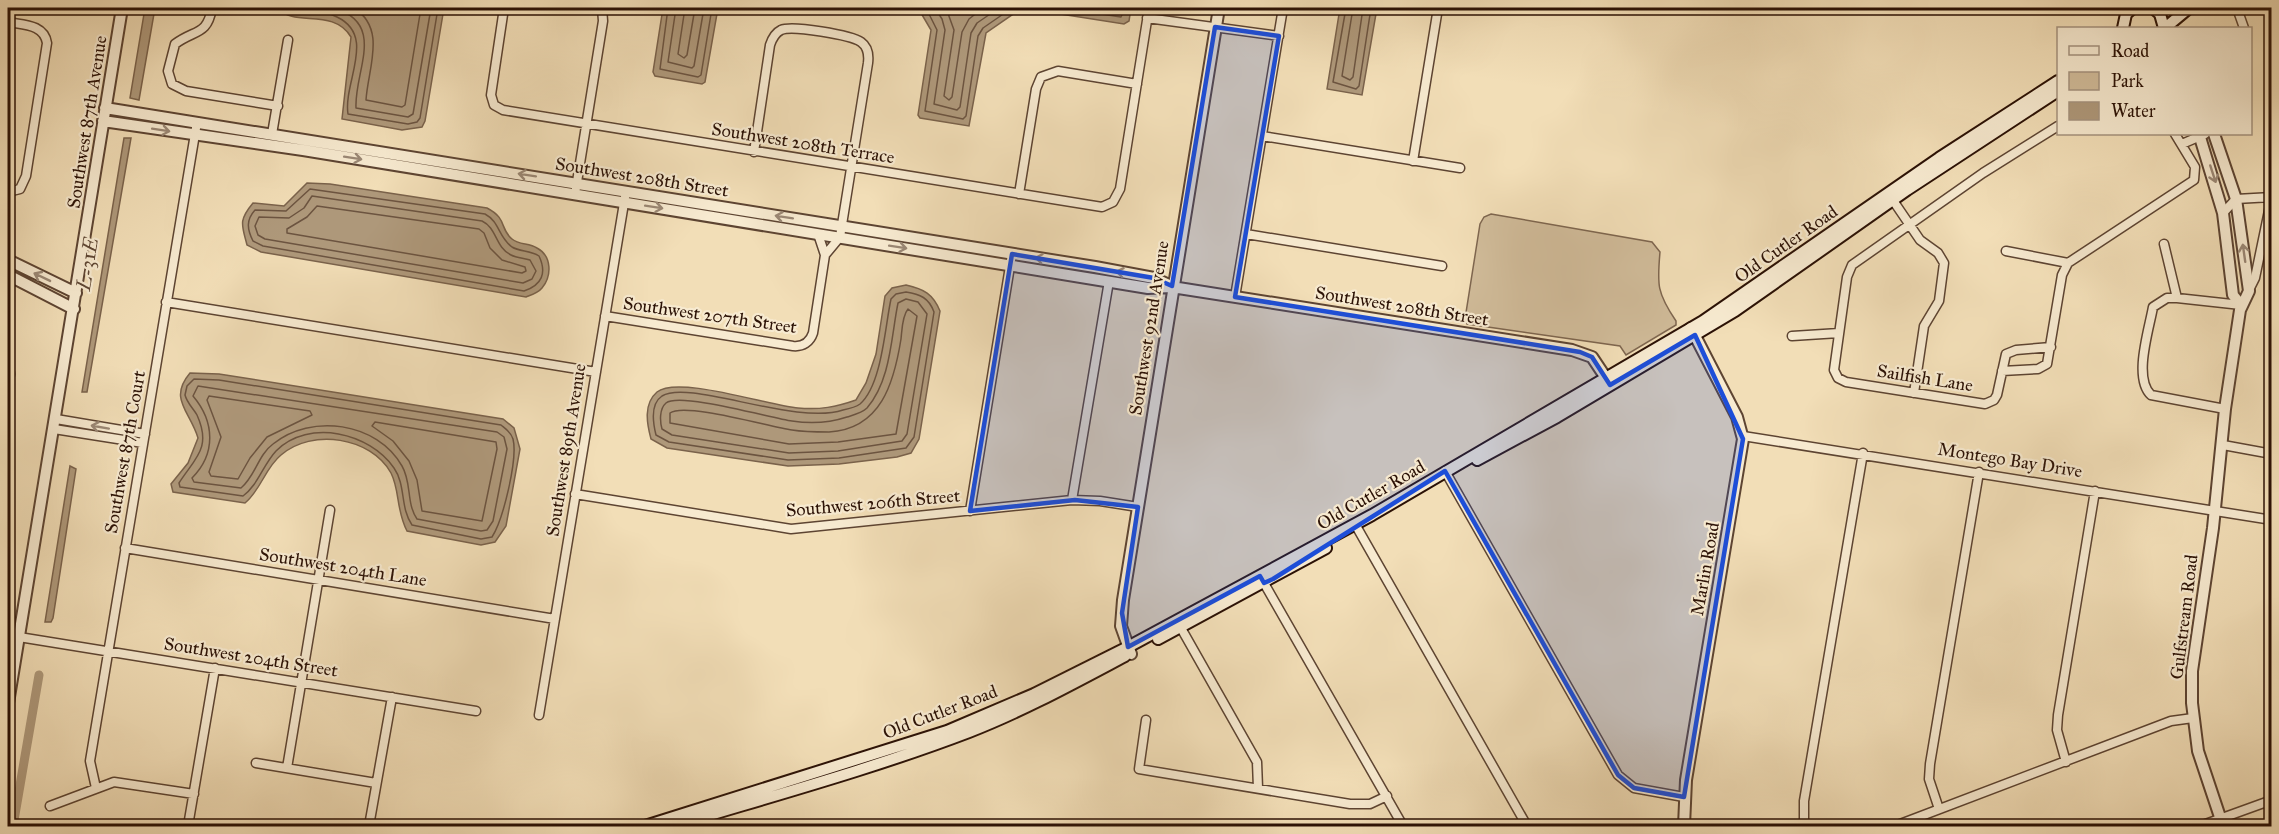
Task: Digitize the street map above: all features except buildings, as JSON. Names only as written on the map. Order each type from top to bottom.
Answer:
[{"type":"street","name":"Southwest 87th Avenue","points":[[8,703],[122,8]]},
{"type":"street","points":[[212,8],[205,28],[175,44],[168,71],[172,84],[186,91],[278,106]]},
{"type":"street","name":"Southwest 208th Terrace","points":[[504,8],[492,99],[497,107],[506,111],[1097,207],[1107,206],[1113,202],[1120,189],[1137,84]]},
{"type":"street","points":[[576,189],[603,21],[602,8]]},
{"type":"street","points":[[1019,194],[1036,89],[1041,77],[1048,73],[1062,71],[1137,84],[1149,8]]},
{"type":"street","name":"Southwest 92nd Avenue","points":[[1129,651],[1121,626],[1122,613],[1172,287],[1219,8]]},
{"type":"street","points":[[1235,297],[1283,8]]},
{"type":"street","points":[[1413,161],[1438,8]]},
{"type":"street","points":[[2121,26],[2133,8]]},
{"type":"street","points":[[2153,8],[2160,14],[2165,27]]},
{"type":"street","points":[[2166,27],[2189,8]]},
{"type":"street","points":[[2238,11],[2244,27]]},
{"type":"street","points":[[1147,18],[1279,36]]},
{"type":"street","points":[[8,22],[42,32],[47,39],[47,52],[26,176],[17,190],[8,192]]},
{"type":"street","points":[[754,152],[770,45],[778,32],[798,29],[854,38],[864,44],[869,54],[868,63],[841,232],[825,255]]},
{"type":"street","points":[[272,134],[288,40]]},
{"type":"street","name":"Old Cutler Road","points":[[645,826],[873,765],[1047,698],[1357,527],[1693,332],[1735,311],[1891,197],[2057,82]]},
{"type":"street","name":"Old Cutler Road","points":[[1891,197],[2057,92]]},
{"type":"street","name":"Southwest 208th Street","points":[[105,108],[272,134],[625,197],[1011,259],[1154,278],[1172,287]]},
{"type":"street","name":"Southwest 208th Street","points":[[103,121],[576,189]]},
{"type":"street","name":"Southwest 87th Court","points":[[96,788],[90,761],[197,122]]},
{"type":"street","points":[[1792,336],[1839,333],[1850,269],[1858,258],[2057,127]]},
{"type":"street","points":[[2051,347],[2009,352],[2001,370],[2043,368],[2049,362],[2062,275],[2068,263],[2184,189],[2195,177],[2195,166],[2176,135]]},
{"type":"street","points":[[2182,144],[2199,135]]},
{"type":"street","points":[[2201,135],[2223,213],[2232,295],[2241,305]]},
{"type":"street","points":[[2214,135],[2236,199],[2249,291]]},
{"type":"street","points":[[1262,136],[1460,168]]},
{"type":"street","name":"Southwest 208th Street","points":[[625,197],[818,234],[841,232]]},
{"type":"street","name":"Southwest 89th Avenue","points":[[539,715],[625,197]]},
{"type":"street","points":[[1891,197],[1923,243],[1941,255],[1944,266],[1938,306],[1924,326],[1914,393]]},
{"type":"street","points":[[2223,213],[2236,199],[2271,197],[2255,278],[2241,305]]},
{"type":"street","points":[[818,234],[825,255]]},
{"type":"street","points":[[1246,234],[1442,266]]},
{"type":"street","points":[[2164,244],[2177,298]]},
{"type":"street","points":[[2006,251],[2068,263]]},
{"type":"street","name":"Southwest 207th Street","points":[[605,316],[800,346],[808,341],[813,333],[825,255]]},
{"type":"street","name":"Southwest 208th Street","points":[[1011,259],[1148,288],[1172,287],[1580,352],[1592,357],[1608,381]]},
{"type":"street","points":[[969,511],[1011,259]]},
{"type":"street","points":[[8,260],[76,293]]},
{"type":"street","points":[[8,275],[74,309]]},
{"type":"street","points":[[1072,500],[1109,281]]},
{"type":"street","points":[[2225,409],[2151,395],[2144,388],[2142,376],[2153,307],[2168,298],[2241,305]]},
{"type":"street","points":[[166,302],[596,372]]},
{"type":"street","name":"Gulfstream Road","points":[[2221,823],[2202,766],[2193,718],[2193,655],[2215,511],[2225,409],[2241,305]]},
{"type":"street","points":[[1693,332],[1737,417],[1743,436]]},
{"type":"street","name":"Sailfish Lane","points":[[1839,333],[1834,367],[1838,378],[1846,382],[1985,404],[1995,398],[2001,370]]},
{"type":"street","points":[[8,360],[10,368],[8,386]]},
{"type":"street","points":[[55,424],[144,439]]},
{"type":"street","name":"Montego Bay Drive","points":[[1743,436],[1863,453],[2271,520]]},
{"type":"street","name":"Marlin Road","points":[[1684,826],[1684,797],[1743,436]]},
{"type":"street","points":[[2223,445],[2271,454]]},
{"type":"street","points":[[1804,826],[1804,801],[1863,453]]},
{"type":"street","points":[[1938,809],[1929,779],[1929,764],[1979,472]]},
{"type":"street","points":[[1447,474],[1618,775],[1634,788],[1684,797]]},
{"type":"street","points":[[2066,762],[2057,730],[2058,715],[2095,491]]},
{"type":"street","name":"Southwest 206th Street","points":[[575,494],[791,529],[1072,500],[1100,501],[1138,507]]},
{"type":"street","points":[[287,768],[330,510]]},
{"type":"street","points":[[1357,527],[1527,826]]},
{"type":"street","name":"Southwest 204th Lane","points":[[125,548],[555,619]]},
{"type":"street","points":[[1262,580],[1403,826]]},
{"type":"street","name":"Old Cutler Road","points":[[1129,651],[1181,628],[1262,580]]},
{"type":"street","points":[[1181,628],[1257,762],[1258,788]]},
{"type":"street","name":"Southwest 204th Street","points":[[20,636],[476,711]]},
{"type":"street","points":[[188,826],[215,668]]},
{"type":"street","points":[[369,826],[392,697]]},
{"type":"street","points":[[1895,826],[2171,721],[2193,718]]},
{"type":"street","points":[[1146,720],[1139,770],[1362,805],[1386,796]]},
{"type":"street","name":"Old Cutler Road","points":[[781,789],[884,751],[968,727]]},
{"type":"street","points":[[873,765],[884,751]]},
{"type":"street","points":[[256,763],[376,783]]},
{"type":"street","points":[[50,806],[111,783],[125,783],[194,794]]},
{"type":"street","points":[[2200,826],[2221,823],[2271,800]]},
{"type":"street","name":"Old Cutler Road","points":[[673,826],[723,806]]},
{"type":"highlighted area","points":[[1215,27],[1232,28],[1279,36],[1235,297],[1580,352],[1592,357],[1610,385],[1695,335],[1743,439],[1684,797],[1634,788],[1618,775],[1445,471],[1273,579],[1264,583],[1260,576],[1128,647],[1122,613],[1138,507],[1075,500],[970,511],[1012,254],[1154,278],[1172,286]]},
{"type":"green space","points":[[1491,214],[1652,242],[1660,252],[1659,281],[1662,296],[1676,325],[1626,355],[1620,346],[1467,324],[1465,319],[1480,224],[1484,217]]},
{"type":"water","points":[[145,8],[155,8],[139,100],[130,98]]},
{"type":"water","points":[[279,8],[444,8],[425,121],[422,127],[402,130],[342,119],[351,37],[343,28],[334,23],[294,17],[285,14]]},
{"type":"water","points":[[663,8],[718,8],[705,82],[702,84],[655,76],[653,72]]},
{"type":"water","points":[[918,8],[1022,8],[986,33],[969,126],[920,118],[918,115],[931,30]]},
{"type":"water","points":[[1022,8],[1131,8],[1129,21],[1124,24]]},
{"type":"water","points":[[1340,8],[1377,8],[1362,95],[1327,89]]},
{"type":"water","name":"L-31E","points":[[124,138],[131,138],[87,392],[82,392]]},
{"type":"water","points":[[307,183],[330,184],[487,208],[498,216],[512,239],[534,246],[546,256],[549,266],[548,278],[540,290],[526,297],[261,252],[247,245],[242,223],[253,203],[284,206]]},
{"type":"water","points":[[906,285],[927,293],[940,311],[919,439],[911,453],[897,457],[839,464],[788,466],[667,448],[651,439],[647,421],[650,402],[657,392],[668,388],[703,389],[798,408],[814,409],[856,400],[866,383],[876,354],[885,296],[892,288]]},
{"type":"water","points":[[190,373],[219,374],[503,419],[514,428],[520,449],[506,526],[495,542],[481,545],[407,531],[391,473],[370,451],[340,440],[308,441],[281,455],[245,503],[173,492],[171,484],[188,463],[198,438],[181,398],[181,390]]},
{"type":"water","points":[[70,466],[76,469],[53,618],[51,622],[45,622]]},
{"type":"waterway","name":"L-31E","points":[[13,826],[39,675]]}]
